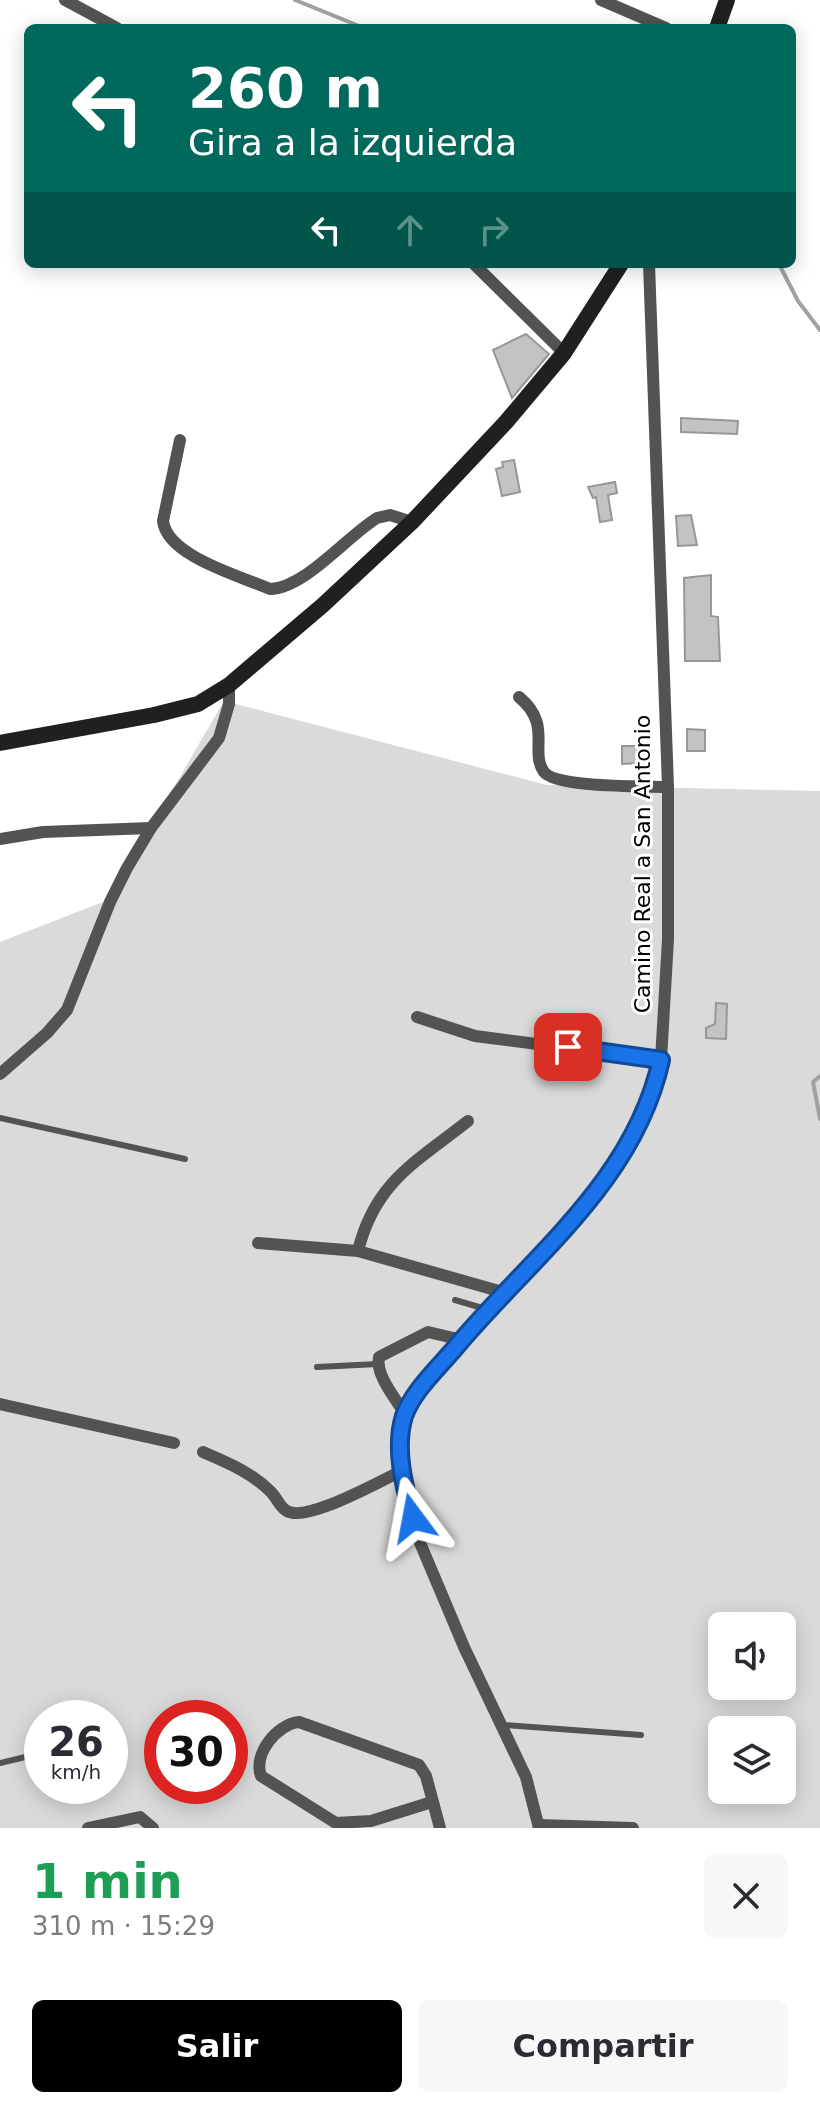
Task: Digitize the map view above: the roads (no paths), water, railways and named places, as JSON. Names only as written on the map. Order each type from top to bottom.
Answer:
[{"type":"street","points":[[65,0],[110,24]]},
{"type":"street","points":[[601,0],[657,24]]},
{"type":"street","points":[[718,24],[727,0]]},
{"type":"street","points":[[478,268],[564,353]]},
{"type":"street","points":[[0,743],[198,704],[229,685],[323,605],[412,522],[506,422],[564,353],[618,268]]},
{"type":"street","name":"Camino Real a San Antonio","points":[[539,1826],[526,1777],[464,1647],[418,1538],[402,1471],[401,1444],[405,1414],[414,1397],[603,1186],[645,1113],[661,1060],[668,939],[668,787],[649,268]]},
{"type":"street","points":[[180,440],[163,521],[164,530],[180,549],[270,589],[282,589],[298,580],[377,518],[390,515],[412,522]]},
{"type":"street","points":[[0,1074],[47,1033],[67,1010],[110,902],[151,828],[219,738],[229,704],[229,685]]},
{"type":"street","points":[[519,697],[529,705],[536,718],[542,768],[548,775],[567,781],[668,787]]},
{"type":"street","points":[[0,839],[43,832],[151,828]]},
{"type":"street","points":[[417,1017],[475,1036],[661,1060]]},
{"type":"street","points":[[358,1251],[365,1222],[385,1189],[468,1121]]},
{"type":"street","points":[[258,1243],[358,1251],[506,1293]]},
{"type":"street","points":[[405,1414],[378,1364],[385,1352],[428,1332],[462,1340]]},
{"type":"street","points":[[0,1404],[174,1443]]},
{"type":"street","points":[[203,1452],[243,1469],[273,1493],[285,1511],[292,1513],[326,1506],[402,1471]]},
{"type":"street","points":[[432,1802],[371,1821],[336,1826],[261,1776],[260,1759],[274,1735],[286,1725],[299,1722],[419,1765],[426,1776],[440,1828]]},
{"type":"street","points":[[88,1828],[140,1817],[153,1828]]},
{"type":"street","points":[[539,1826],[633,1828]]},
{"type":"lane","points":[[0,1118],[185,1159]]},
{"type":"lane","points":[[455,1300],[489,1310]]},
{"type":"lane","points":[[317,1367],[378,1364]]},
{"type":"lane","points":[[503,1725],[641,1735]]},
{"type":"lane","points":[[0,1763],[24,1757]]},
{"type":"waterway","points":[[295,0],[354,24]]},
{"type":"waterway","points":[[781,268],[798,301],[820,330]]},
{"type":"waterway","points":[[820,1076],[813,1082],[820,1119]]}]
